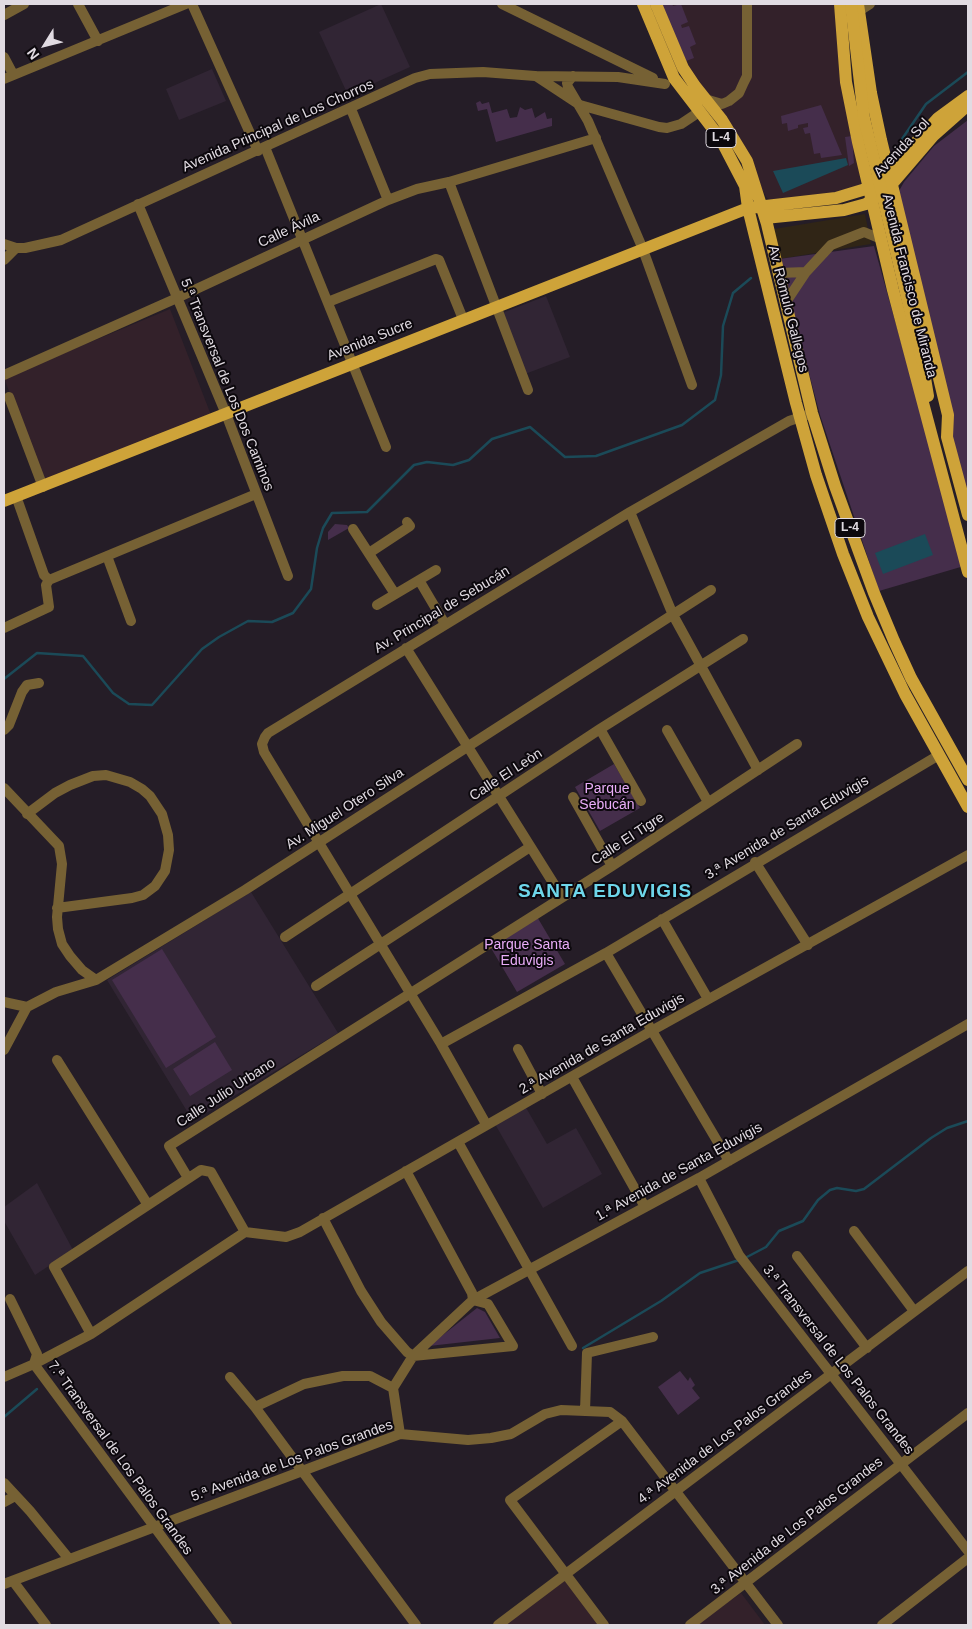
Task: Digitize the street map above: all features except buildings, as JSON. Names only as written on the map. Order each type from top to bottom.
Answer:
[{"type":"main road","name":"L-4","points":[[643,4],[670,81],[720,138],[745,186],[748,208]]},
{"type":"main road","name":"L-4","points":[[656,4],[683,68],[722,120],[747,161],[763,212],[786,302]]},
{"type":"main road","name":"Avenida Francisco de Miranda","points":[[840,4],[846,82],[858,142],[917,385],[935,440],[968,572]]},
{"type":"main road","name":"Avenida Francisco de Miranda","points":[[860,6],[871,93],[880,138],[948,415],[947,436],[968,515]]},
{"type":"main road","points":[[860,6],[864,118],[922,360],[935,440]]},
{"type":"main road","name":"Avenida Sol","points":[[890,179],[906,152],[938,118],[968,96]]},
{"type":"main road","name":"Avenida Sol","points":[[748,208],[763,212],[836,198],[870,194],[890,179],[933,136],[968,105]]},
{"type":"main road","points":[[858,142],[864,150],[870,150],[880,138],[890,149],[906,152]]},
{"type":"main road","points":[[877,220],[875,210],[878,201],[884,200],[897,208]]},
{"type":"main road","name":"Avenida Sucre","points":[[4,501],[497,307],[642,247],[748,208]]},
{"type":"main road","name":"Av. Rómulo Gallegos","points":[[748,208],[806,415]]},
{"type":"main road","name":"Av. Rómulo Gallegos","points":[[786,302],[806,415]]},
{"type":"main road","points":[[922,360],[947,436]]},
{"type":"main road","name":"L-4","points":[[806,415],[816,475],[868,617],[905,694],[968,807]]},
{"type":"main road","name":"L-4","points":[[806,415],[894,641],[911,678],[968,780]]},
{"type":"street","points":[[4,15],[24,4]]},
{"type":"street","points":[[78,4],[98,41]]},
{"type":"street","points":[[4,57],[8,76],[186,4]]},
{"type":"street","points":[[192,4],[262,149],[302,238],[386,447]]},
{"type":"street","points":[[705,99],[722,104],[729,101],[739,93],[747,76],[747,4]]},
{"type":"street","points":[[508,5],[623,64],[637,75]]},
{"type":"street","points":[[618,77],[627,72],[623,64]]},
{"type":"street","points":[[670,81],[683,68]]},
{"type":"street","name":"Avenida Principal de Los Chorros","points":[[4,244],[16,248],[54,243],[351,109],[415,78],[430,74],[483,72],[535,76],[618,77],[637,75],[670,81]]},
{"type":"street","points":[[535,76],[580,105],[667,128],[681,124],[699,112]]},
{"type":"street","points":[[573,76],[567,83],[568,87],[580,105],[596,138],[642,247],[692,385]]},
{"type":"street","points":[[351,109],[388,200]]},
{"type":"street","name":"Calle Ávila","points":[[4,375],[177,298],[302,238],[388,200],[417,189],[449,182],[596,138]]},
{"type":"street","points":[[449,182],[528,390]]},
{"type":"street","name":"5.ª Transversal de Los Dos Caminos","points":[[138,204],[226,414],[288,576]]},
{"type":"street","points":[[786,302],[806,272],[831,245],[844,238],[864,232],[881,239]]},
{"type":"street","points":[[4,260],[16,248]]},
{"type":"street","points":[[328,302],[436,258],[439,260],[463,319]]},
{"type":"street","points":[[779,274],[806,272]]},
{"type":"street","points":[[9,397],[43,487]]},
{"type":"street","name":"Av. Principal de Sebucán","points":[[319,842],[264,752],[262,744],[268,733],[630,512],[789,421],[806,415]]},
{"type":"street","points":[[4,628],[49,607],[46,585],[48,580],[256,494]]},
{"type":"street","points":[[16,496],[44,576],[48,580]]},
{"type":"street","points":[[630,512],[673,615],[758,770]]},
{"type":"street","points":[[369,553],[410,526],[407,522]]},
{"type":"street","points":[[354,529],[395,594]]},
{"type":"street","points":[[106,556],[131,621]]},
{"type":"street","points":[[377,605],[436,570]]},
{"type":"street","points":[[419,580],[445,624]]},
{"type":"street","name":"Av. Miguel Otero Silva","points":[[27,1007],[56,992],[96,980],[319,842],[712,590]]},
{"type":"street","name":"Calle El Leòn","points":[[285,937],[600,729],[743,639]]},
{"type":"street","points":[[406,648],[500,795],[562,897]]},
{"type":"street","points":[[4,730],[9,725],[22,692],[27,685],[39,682]]},
{"type":"street","points":[[600,729],[641,801]]},
{"type":"street","points":[[667,730],[708,802]]},
{"type":"street","name":"Calle El Tigre","points":[[411,993],[612,866],[797,744]]},
{"type":"street","name":"3.ª Avenida de Santa Eduvigis","points":[[441,1044],[606,953],[755,862],[939,755]]},
{"type":"street","points":[[27,814],[55,793],[70,785],[93,776],[106,775],[130,782],[142,789],[150,796],[162,814],[168,834],[169,850],[165,871],[155,886],[143,895],[132,898],[58,908]]},
{"type":"street","points":[[4,788],[59,846],[62,864],[58,929],[62,944],[82,970],[96,980]]},
{"type":"street","points":[[573,797],[612,866]]},
{"type":"street","points":[[319,842],[411,993],[486,1124]]},
{"type":"street","points":[[316,986],[530,847]]},
{"type":"street","name":"2.ª Avenida de Santa Eduvigis","points":[[245,1232],[286,1237],[323,1218],[458,1142],[486,1124],[572,1078],[653,1030],[968,855]]},
{"type":"street","points":[[755,862],[808,945]]},
{"type":"street","points":[[662,919],[708,1000]]},
{"type":"street","points":[[606,953],[729,1161]]},
{"type":"street","name":"Calle Julio Urbano","points":[[188,1178],[169,1146],[411,993]]},
{"type":"street","points":[[4,1002],[27,1007],[4,1050]]},
{"type":"street","name":"1.ª Avenida de Santa Eduvigis","points":[[393,1388],[414,1356],[473,1300],[699,1178],[968,1024]]},
{"type":"street","points":[[518,1049],[542,1094]]},
{"type":"street","points":[[57,1060],[148,1205]]},
{"type":"street","points":[[572,1078],[645,1207]]},
{"type":"street","points":[[458,1142],[572,1346]]},
{"type":"street","points":[[4,1377],[34,1364],[91,1334],[245,1232],[211,1172],[201,1170],[54,1267],[91,1334]]},
{"type":"street","points":[[323,1218],[361,1291],[394,1337],[414,1356],[513,1346],[488,1304],[473,1300],[472,1293],[406,1171]]},
{"type":"street","name":"3.ª Transversal de Los Palos Grandes","points":[[699,1178],[739,1255],[968,1551]]},
{"type":"street","points":[[854,1231],[914,1311]]},
{"type":"street","points":[[797,1256],[867,1348]]},
{"type":"street","name":"4.ª Avenida de Los Palos Grandes","points":[[498,1625],[968,1272]]},
{"type":"street","name":"7.ª Transversal de Los Palos Grandes","points":[[10,1298],[37,1354],[34,1364],[227,1625]]},
{"type":"street","points":[[585,1411],[587,1353],[652,1337]]},
{"type":"street","points":[[255,1407],[304,1384],[330,1378],[370,1376],[393,1388],[400,1434]]},
{"type":"street","points":[[230,1377],[255,1407],[416,1625]]},
{"type":"street","name":"5.ª Avenida de Los Palos Grandes","points":[[8,1583],[400,1434],[468,1440],[491,1438],[511,1434],[545,1414],[561,1410],[610,1412],[622,1421]]},
{"type":"street","name":"3.ª Avenida de Los Palos Grandes","points":[[690,1625],[968,1413]]},
{"type":"street","points":[[604,1625],[510,1500],[622,1421],[778,1625]]},
{"type":"street","points":[[4,1483],[14,1496],[30,1511],[69,1559]]},
{"type":"street","points":[[4,1502],[14,1496]]},
{"type":"street","points":[[882,1625],[968,1558]]},
{"type":"street","points":[[8,1583],[46,1625]]},
{"type":"shaded area","points":[[381,4],[410,67],[348,95],[319,32]]},
{"type":"shaded area","points":[[659,4],[834,4],[861,185],[853,191],[771,200],[767,198],[694,80]]},
{"type":"shaded area","points":[[212,69],[226,101],[179,120],[166,89]]},
{"type":"shaded area","points":[[865,214],[871,244],[779,259],[774,229]]},
{"type":"shaded area","points":[[546,296],[570,357],[525,374],[502,313]]},
{"type":"shaded area","points":[[170,309],[211,415],[44,482],[4,378]]},
{"type":"shaded area","points":[[251,892],[338,1033],[193,1121],[107,980]]},
{"type":"shaded area","points":[[525,1106],[547,1144],[576,1128],[602,1174],[543,1208],[495,1124]]},
{"type":"shaded area","points":[[37,1183],[73,1250],[35,1275],[4,1221],[4,1207]]},
{"type":"shaded area","points":[[566,1574],[604,1625],[497,1625]]},
{"type":"shaded area","points":[[741,1593],[765,1625],[695,1625]]},
{"type":"green space","points":[[661,4],[672,4],[673,6],[681,4],[688,22],[681,25],[682,28],[689,26],[696,44],[690,47],[694,58],[686,61]]},
{"type":"green space","points":[[480,101],[482,104],[489,102],[492,113],[507,109],[510,118],[517,117],[520,107],[525,110],[532,108],[535,118],[545,112],[547,119],[552,118],[552,126],[496,142],[487,109],[478,111],[476,103]]},
{"type":"green space","points":[[821,105],[842,155],[821,158],[820,153],[814,154],[810,133],[805,134],[803,128],[808,127],[808,123],[798,125],[798,128],[788,131],[787,123],[782,124],[781,116]]},
{"type":"green space","points":[[968,120],[968,501],[953,443],[899,191],[904,182],[934,146]]},
{"type":"green space","points":[[852,136],[854,163],[849,166],[845,137]]},
{"type":"green space","points":[[874,246],[964,566],[879,591],[820,415],[779,259]]},
{"type":"green space","points":[[335,524],[347,525],[349,528],[328,540],[328,532]]},
{"type":"green space","name":"Parque Sebucán","points":[[614,764],[640,808],[600,831],[575,787]]},
{"type":"green space","name":"Parque Santa Eduvigis","points":[[536,915],[565,964],[517,992],[488,943]]},
{"type":"green space","points":[[162,949],[216,1037],[166,1068],[112,980]]},
{"type":"green space","points":[[215,1042],[232,1070],[190,1096],[173,1069]]},
{"type":"green space","points":[[477,1308],[485,1312],[500,1338],[429,1346]]},
{"type":"green space","points":[[680,1371],[688,1381],[690,1377],[695,1385],[692,1388],[700,1398],[678,1415],[658,1387]]},
{"type":"water","points":[[846,158],[848,165],[783,193],[773,171]]},
{"type":"water","points":[[925,534],[933,555],[883,574],[875,553]]},
{"type":"waterway","points":[[900,142],[926,104],[968,72]]},
{"type":"waterway","points":[[4,679],[37,653],[83,656],[113,693],[129,704],[152,705],[202,649],[219,637],[248,621],[272,622],[293,613],[311,589],[317,548],[323,528],[332,513],[367,512],[414,465],[427,462],[453,465],[469,460],[492,439],[530,427],[565,457],[596,456],[682,425],[715,400],[721,375],[723,326],[733,293],[751,278]]},
{"type":"waterway","points":[[745,1258],[766,1247],[779,1231],[803,1221],[818,1200],[830,1190],[837,1188],[856,1191],[864,1189],[931,1138],[947,1128],[968,1121]]},
{"type":"waterway","points":[[583,1348],[661,1301],[700,1273],[739,1260]]},
{"type":"waterway","points":[[4,1417],[37,1389]]},
{"type":"district","name":"SANTA EDUVIGIS","points":[[605,892]]}]
